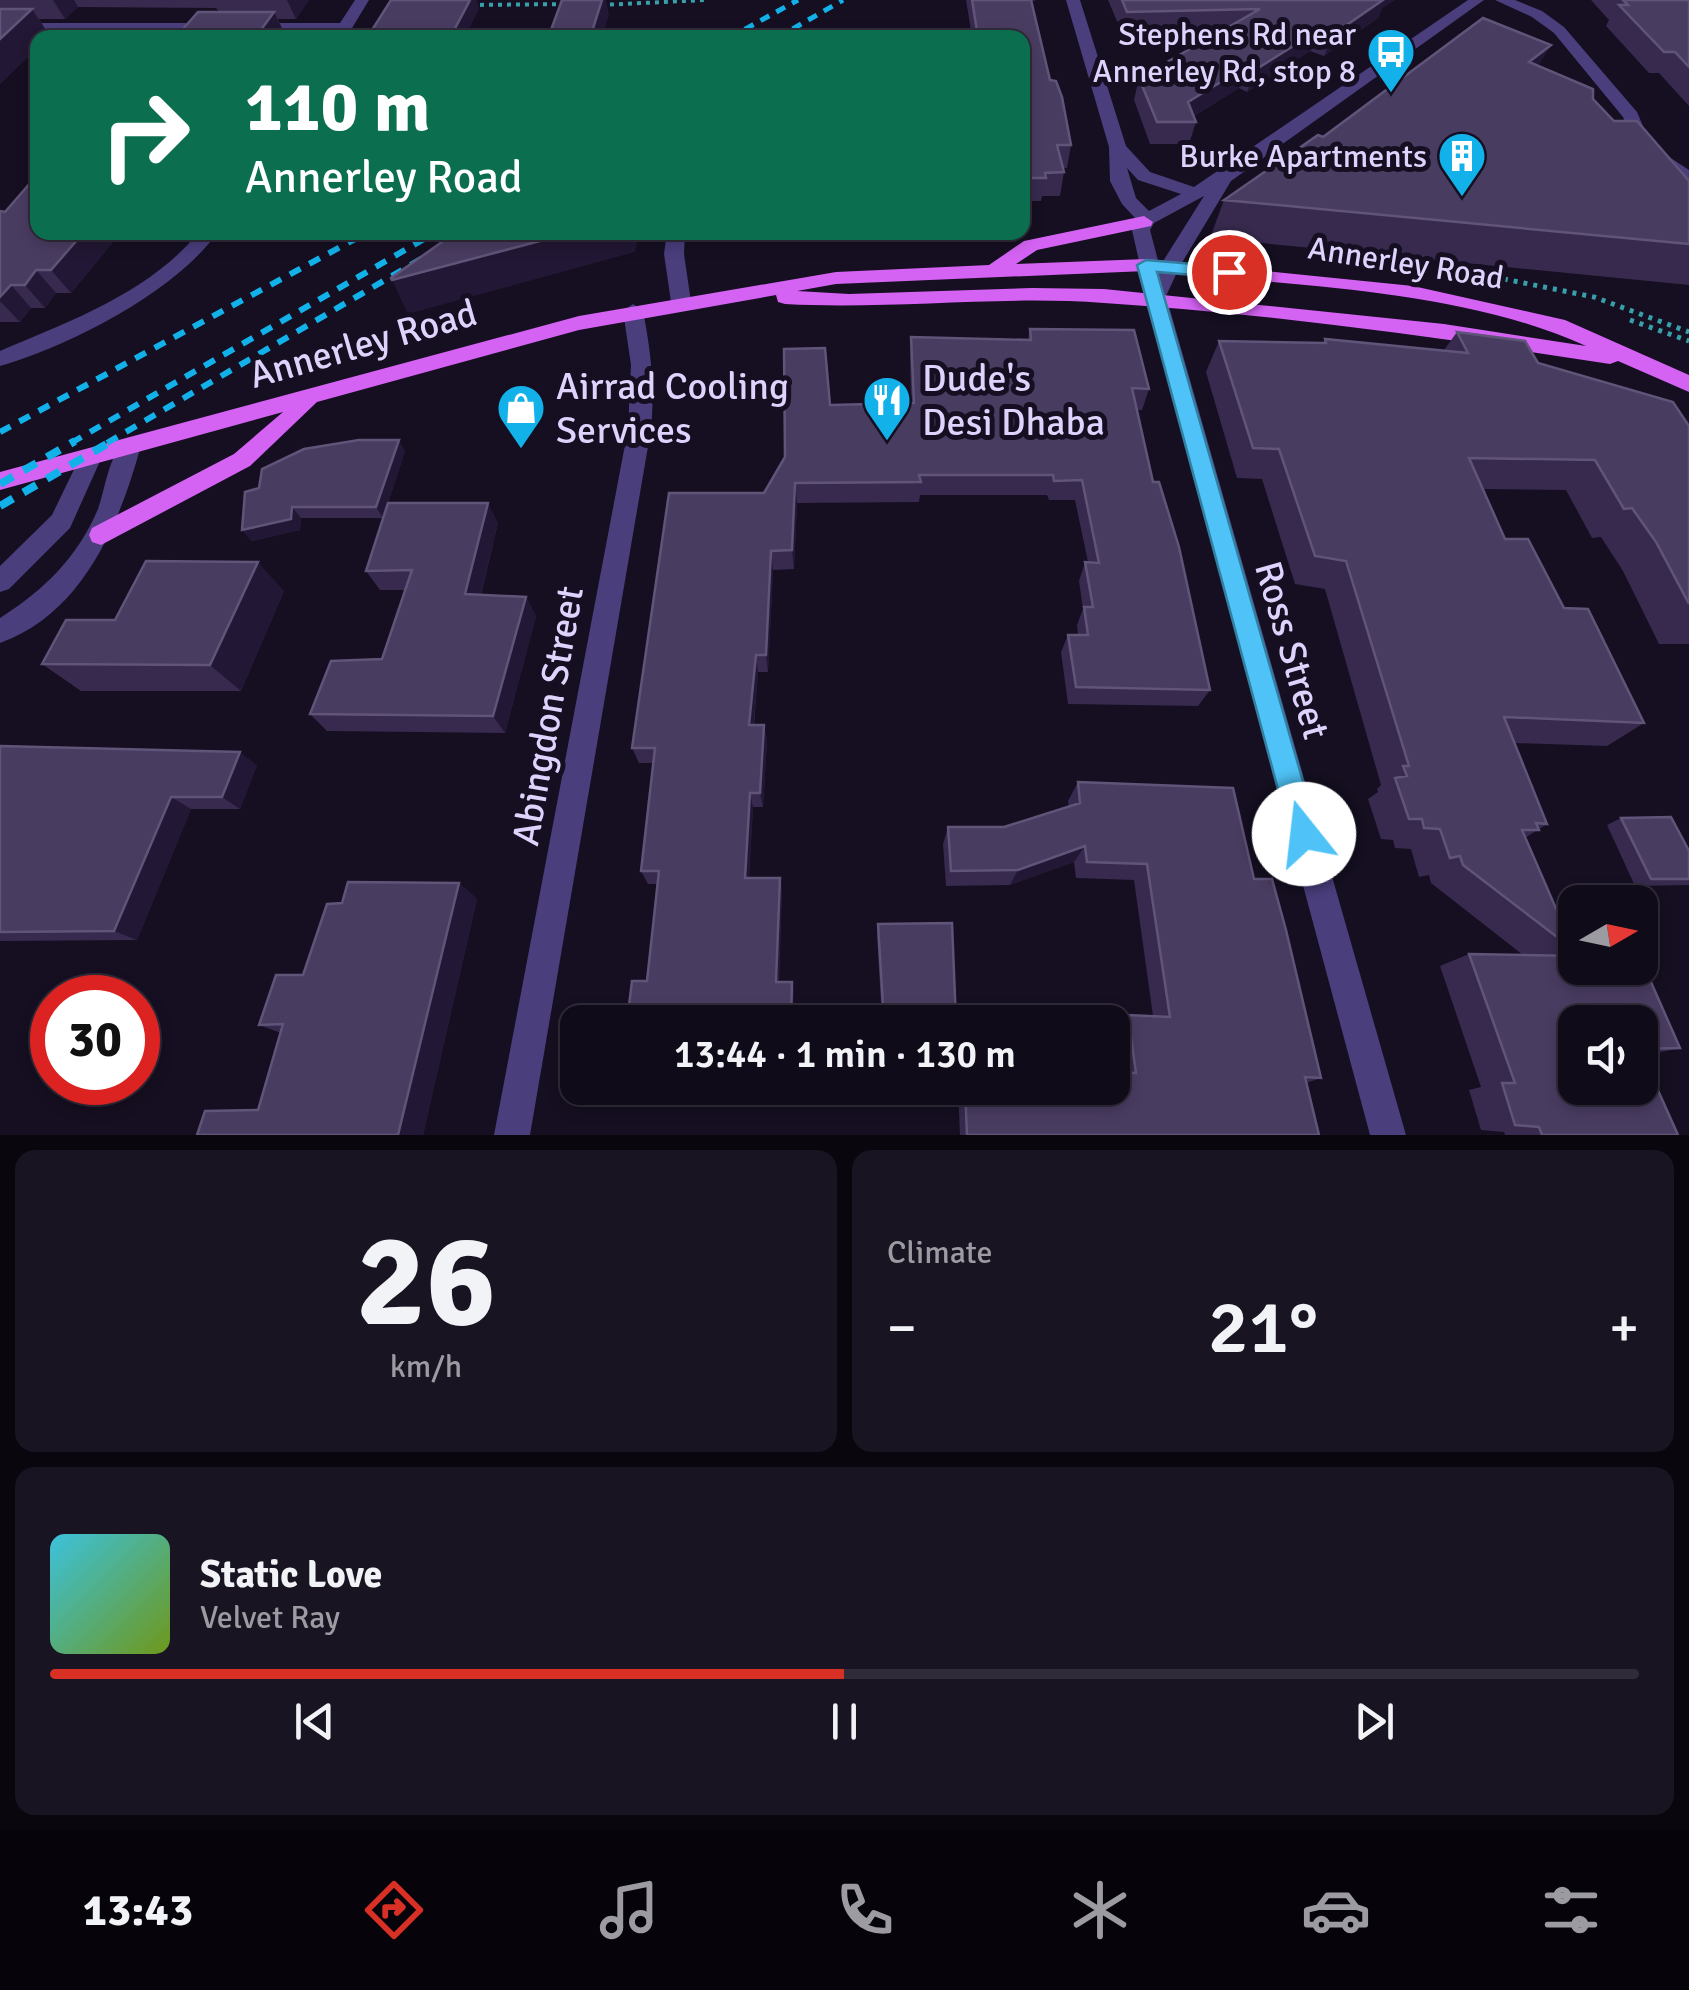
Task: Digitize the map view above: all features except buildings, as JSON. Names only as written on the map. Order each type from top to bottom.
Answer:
[{"type":"main road","points":[[996,269],[1030,246],[1145,220]]},
{"type":"main road","name":"Annerley Road","points":[[0,481],[129,449],[474,350],[633,311],[836,278],[1146,265],[1451,298],[1558,325],[1626,359],[1689,384]]},
{"type":"main road","name":"Annerley Road","points":[[750,295],[849,301],[1032,294],[1157,300],[1444,331],[1563,353],[1626,359]]},
{"type":"main road","points":[[101,534],[242,460],[315,396]]},
{"type":"street","points":[[342,30],[362,0]]},
{"type":"street","points":[[1073,0],[1118,147],[1116,171],[1124,193],[1145,220],[1224,178],[1477,0]]},
{"type":"street","points":[[1502,0],[1551,24],[1631,116],[1644,148],[1689,178]]},
{"type":"street","points":[[0,27],[205,30]]},
{"type":"street","points":[[1118,147],[1144,176],[1193,192]]},
{"type":"street","points":[[1157,300],[1170,266],[1224,178]]},
{"type":"street","name":"Ross Street","points":[[1145,220],[1141,238],[1146,265],[1388,1135]]},
{"type":"street","points":[[0,359],[160,280],[204,240]]},
{"type":"street","points":[[675,240],[682,302]]},
{"type":"street","name":"Abingdon Street","points":[[512,1135],[624,504],[644,412],[645,363],[633,311]]},
{"type":"street","points":[[0,368],[38,342]]},
{"type":"street","points":[[0,632],[61,585],[101,534],[129,449]]},
{"type":"street","points":[[0,582],[61,521],[90,459]]},
{"type":"path","points":[[587,4],[705,0]]},
{"type":"path","points":[[457,5],[572,4]]},
{"type":"railway","points":[[744,30],[798,0]]},
{"type":"railway","points":[[791,30],[843,0]]},
{"type":"railway","points":[[0,432],[353,240]]},
{"type":"railway","points":[[71,443],[422,240]]},
{"type":"railway","points":[[107,443],[453,240]]},
{"type":"railway","points":[[0,484],[75,441]]},
{"type":"railway","points":[[0,506],[112,441]]},
{"type":"place","name":"Stephens Rd near Annerley Rd, stop 8","points":[[1391,94]]},
{"type":"place","name":"Burke Apartments","points":[[1462,198]]},
{"type":"place","name":"Dude's Desi Dhaba","points":[[887,442]]},
{"type":"place","name":"Airrad Cooling Services","points":[[521,450]]},
{"type":"route","points":[[1229,272],[1146,265],[1304,834]]}]
